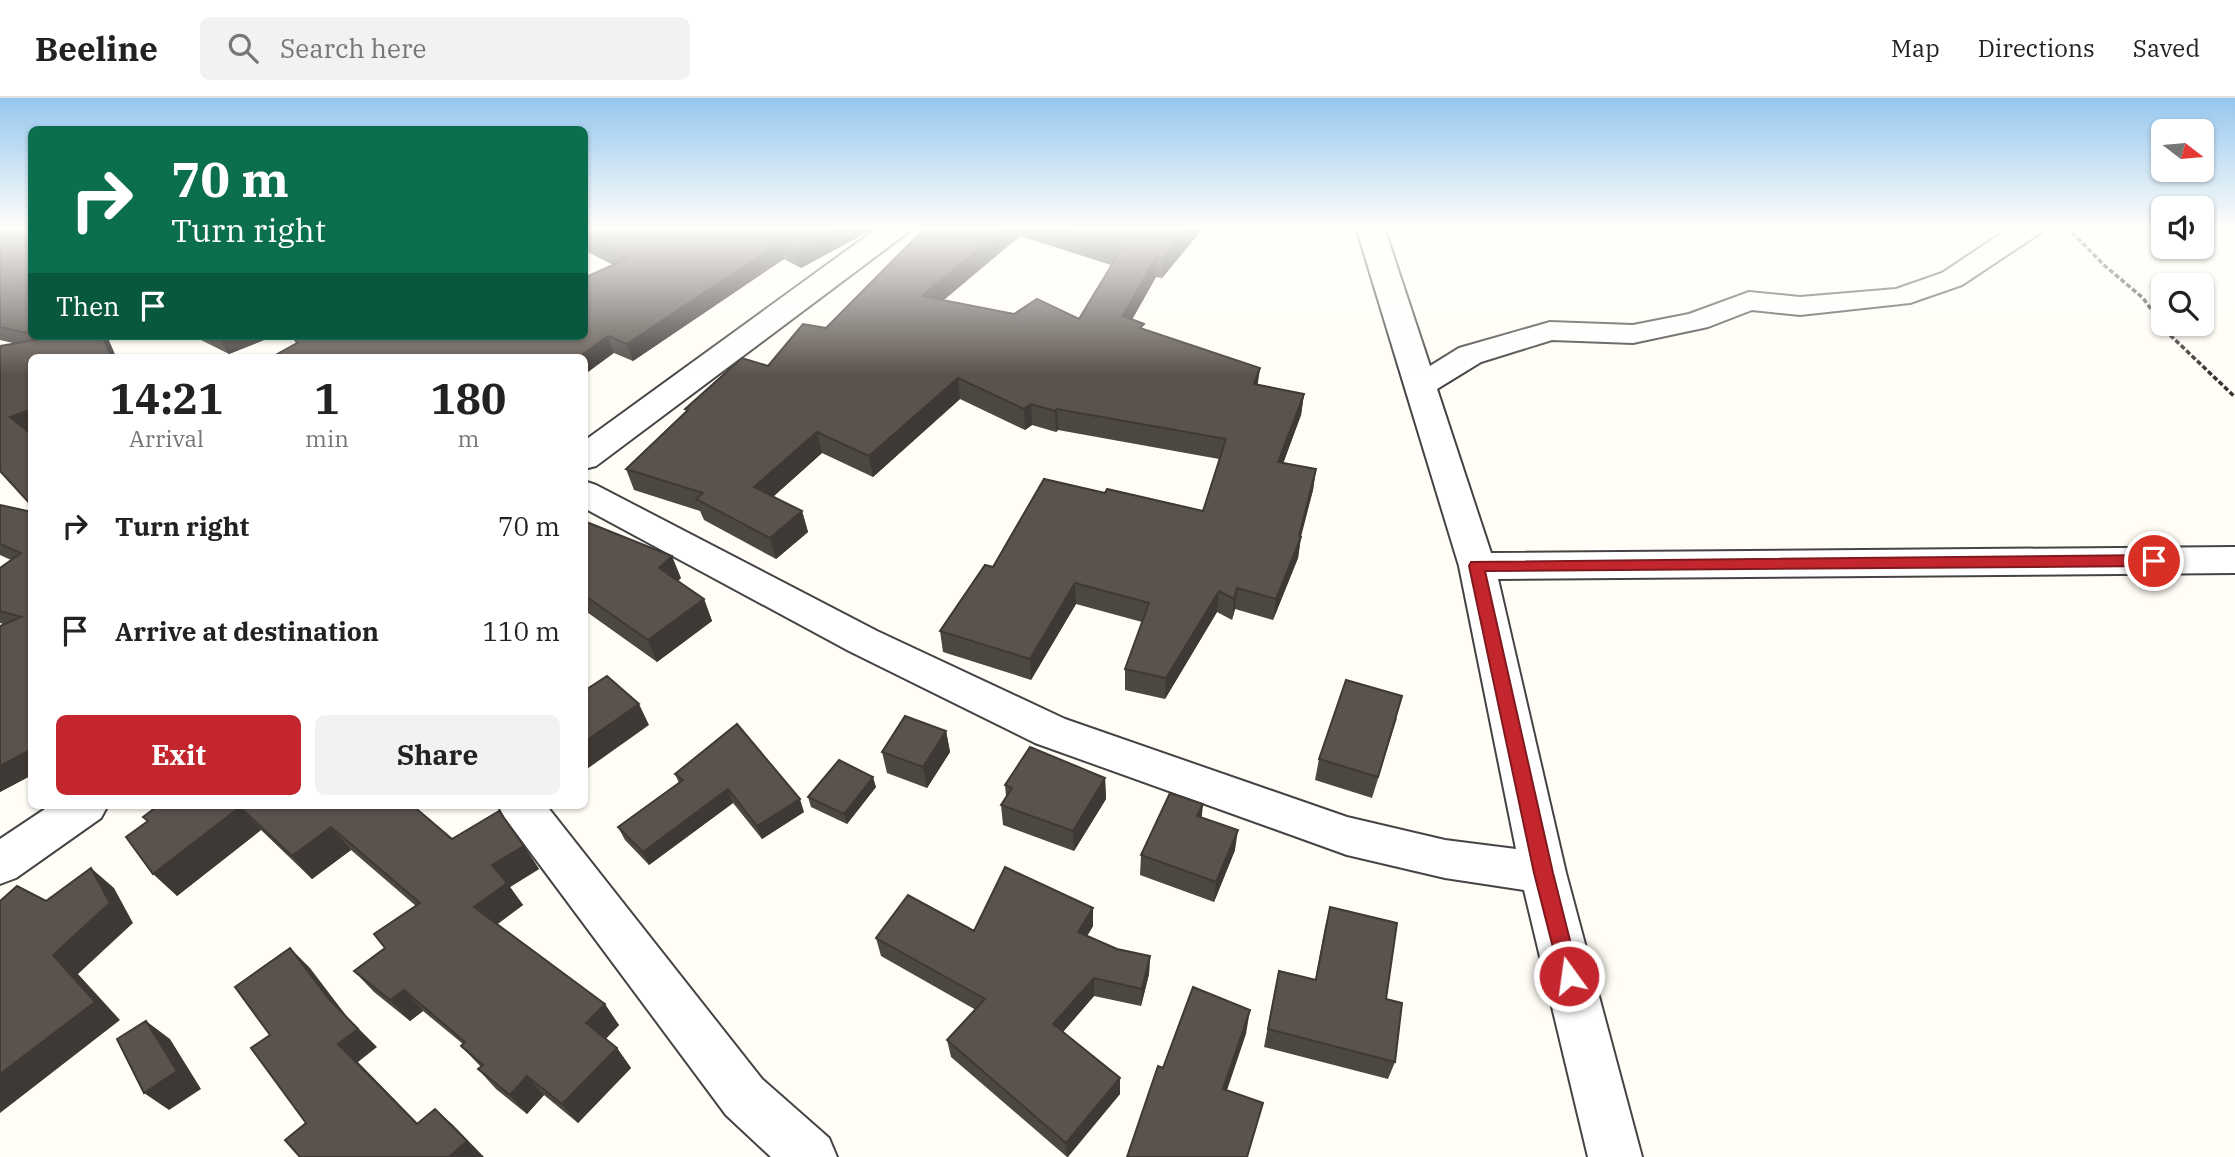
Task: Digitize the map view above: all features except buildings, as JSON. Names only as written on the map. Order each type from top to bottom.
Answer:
[{"type":"street","points":[[588,455],[830,276]]},
{"type":"street","points":[[1386,276],[1477,566],[1543,873],[1615,1157]]},
{"type":"street","points":[[1420,386],[1470,355],[1550,331],[1633,334],[1697,321],[1749,300],[1800,306],[1900,297],[1956,276]]},
{"type":"street","points":[[588,495],[863,641],[1050,731],[1347,836],[1446,859],[1543,873]]},
{"type":"street","points":[[1477,566],[2235,560]]},
{"type":"street","points":[[0,864],[80,809]]},
{"type":"street","points":[[523,809],[744,1097],[810,1157]]},
{"type":"path","points":[[2117,276],[2143,298],[2168,334],[2235,397]]},
{"type":"route","points":[[1569,976],[1543,873],[1477,566],[2154,561]]}]
